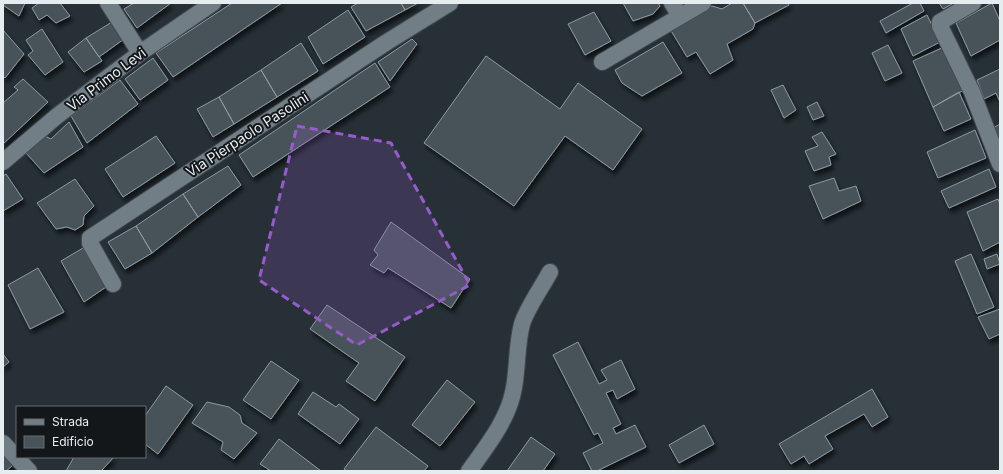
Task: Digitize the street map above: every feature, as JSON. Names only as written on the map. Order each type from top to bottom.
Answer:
[{"type":"street","points":[[108,3],[140,53]]},
{"type":"street","name":"Via Primo Levi","points":[[3,162],[57,116],[140,53],[213,3]]},
{"type":"street","name":"Via Pierpaolo Pasolini","points":[[113,284],[90,243],[90,238],[387,42],[450,3]]},
{"type":"street","points":[[602,62],[676,10],[703,3]]},
{"type":"street","points":[[973,3],[940,22],[940,26],[972,92],[1000,164]]},
{"type":"street","points":[[469,471],[494,436],[510,404],[522,324],[550,272]]},
{"type":"street","points":[[3,444],[28,471]]},
{"type":"highlighted area","points":[[297,126],[391,143],[470,285],[357,345],[259,280]]},
{"type":"building","points":[[3,3],[25,3],[19,16],[3,5]]},
{"type":"building","points":[[39,3],[60,3],[70,16],[56,23],[47,15],[39,20],[32,8]]},
{"type":"building","points":[[134,3],[171,3],[137,28],[124,9]]},
{"type":"building","points":[[232,3],[282,3],[173,77],[156,53]]},
{"type":"building","points":[[358,3],[401,3],[405,10],[366,31],[351,7]]},
{"type":"building","points":[[401,3],[418,3],[405,10]]},
{"type":"building","points":[[623,3],[658,3],[660,6],[653,14],[633,21]]},
{"type":"building","points":[[732,3],[743,3],[755,23],[753,29],[727,44],[733,60],[710,74],[696,52],[687,57],[670,29],[712,6],[722,9]]},
{"type":"building","points":[[743,3],[788,3],[789,5],[755,23]]},
{"type":"building","points":[[913,3],[920,3],[924,11],[886,33],[880,21]]},
{"type":"building","points":[[939,3],[954,3],[943,9]]},
{"type":"building","points":[[992,3],[1000,21],[1000,40],[971,56],[956,23]]},
{"type":"building","points":[[348,10],[365,37],[323,64],[308,37]]},
{"type":"building","points":[[594,12],[611,41],[585,55],[568,24]]},
{"type":"building","points":[[927,15],[940,42],[913,56],[901,29]]},
{"type":"building","points":[[112,22],[124,39],[99,57],[86,38]]},
{"type":"building","points":[[42,29],[63,62],[45,75],[28,55],[33,51],[26,40]]},
{"type":"building","points":[[3,30],[24,54],[5,78],[3,76]]},
{"type":"building","points":[[86,38],[102,61],[84,72],[68,52]]},
{"type":"building","points":[[412,39],[417,44],[390,81],[378,62]]},
{"type":"building","points":[[663,42],[682,73],[642,96],[622,83],[615,70]]},
{"type":"building","points":[[301,43],[318,71],[277,97],[261,70]]},
{"type":"building","points":[[888,45],[902,73],[885,81],[872,53]]},
{"type":"building","points":[[944,47],[964,90],[933,107],[913,61]]},
{"type":"building","points":[[486,56],[560,109],[578,83],[642,129],[613,170],[565,136],[514,206],[424,143]]},
{"type":"building","points":[[153,58],[168,80],[140,100],[125,79]]},
{"type":"building","points":[[375,63],[390,87],[253,177],[239,155]]},
{"type":"building","points":[[1000,69],[1000,102],[996,93],[984,99],[977,80]]},
{"type":"building","points":[[261,70],[277,97],[234,124],[219,97]]},
{"type":"building","points":[[23,79],[48,102],[3,144],[3,103],[18,90],[14,87]]},
{"type":"building","points":[[120,80],[138,104],[87,143],[71,116]]},
{"type":"building","points":[[783,85],[796,110],[784,118],[771,90]]},
{"type":"building","points":[[959,92],[971,119],[944,131],[933,107]]},
{"type":"building","points":[[219,97],[234,124],[213,137],[197,109]]},
{"type":"building","points":[[817,102],[824,116],[813,120],[807,107]]},
{"type":"building","points":[[69,122],[83,147],[44,173],[26,153],[45,136],[51,139]]},
{"type":"building","points":[[1000,124],[1000,143],[993,128]]},
{"type":"building","points":[[975,130],[986,158],[938,178],[927,152]]},
{"type":"building","points":[[822,132],[836,154],[829,157],[831,165],[814,171],[805,151],[818,146],[812,137]]},
{"type":"building","points":[[156,136],[175,163],[123,197],[105,169]]},
{"type":"building","points":[[228,166],[241,185],[198,217],[183,194]]},
{"type":"building","points":[[989,169],[996,187],[949,208],[941,191]]},
{"type":"building","points":[[6,174],[23,199],[3,211],[3,176]]},
{"type":"building","points":[[834,178],[839,191],[856,186],[861,201],[823,219],[809,186]]},
{"type":"building","points":[[75,179],[94,206],[84,216],[83,225],[75,230],[67,227],[56,229],[37,203]]},
{"type":"building","points":[[183,194],[198,217],[152,253],[136,226]]},
{"type":"building","points":[[998,199],[1000,204],[1000,242],[983,251],[967,212]]},
{"type":"building","points":[[391,222],[470,279],[451,308],[388,268],[384,273],[370,265],[378,255],[374,250]]},
{"type":"building","points":[[136,226],[152,253],[125,269],[108,242]]},
{"type":"building","points":[[83,248],[106,287],[84,302],[61,261]]},
{"type":"building","points":[[971,254],[994,307],[977,314],[955,261]]},
{"type":"building","points":[[997,254],[1000,264],[987,269],[984,259]]},
{"type":"building","points":[[38,268],[64,312],[30,329],[8,285]]},
{"type":"building","points":[[327,305],[405,357],[375,401],[346,381],[359,363],[310,329]]},
{"type":"building","points":[[1000,309],[1000,334],[989,339],[978,317]]},
{"type":"building","points":[[578,342],[599,384],[607,380],[601,370],[621,360],[635,389],[617,399],[613,390],[606,393],[621,424],[613,428],[616,434],[635,425],[646,447],[597,471],[592,471],[583,453],[603,443],[598,433],[594,435],[553,355]]},
{"type":"building","points":[[3,354],[9,362],[3,367]]},
{"type":"building","points":[[271,361],[299,380],[271,419],[243,400]]},
{"type":"building","points":[[447,380],[475,402],[440,446],[412,425]]},
{"type":"building","points":[[166,386],[193,405],[158,454],[146,445],[146,415]]},
{"type":"building","points":[[872,389],[888,417],[872,427],[864,414],[825,436],[833,449],[809,464],[804,456],[791,464],[779,444]]},
{"type":"building","points":[[313,392],[336,407],[339,404],[359,419],[340,444],[298,414]]},
{"type":"building","points":[[207,402],[229,407],[240,415],[242,423],[257,433],[234,459],[221,450],[223,442],[192,423]]},
{"type":"building","points":[[704,425],[714,444],[679,463],[669,445]]},
{"type":"building","points":[[376,427],[428,466],[424,471],[347,471],[344,469]]},
{"type":"building","points":[[531,437],[555,454],[543,471],[507,471]]},
{"type":"building","points":[[279,439],[321,471],[271,471],[260,464]]},
{"type":"building","points":[[3,456],[13,465],[6,471],[3,471]]},
{"type":"building","points":[[73,458],[113,458],[101,471],[66,471]]}]
